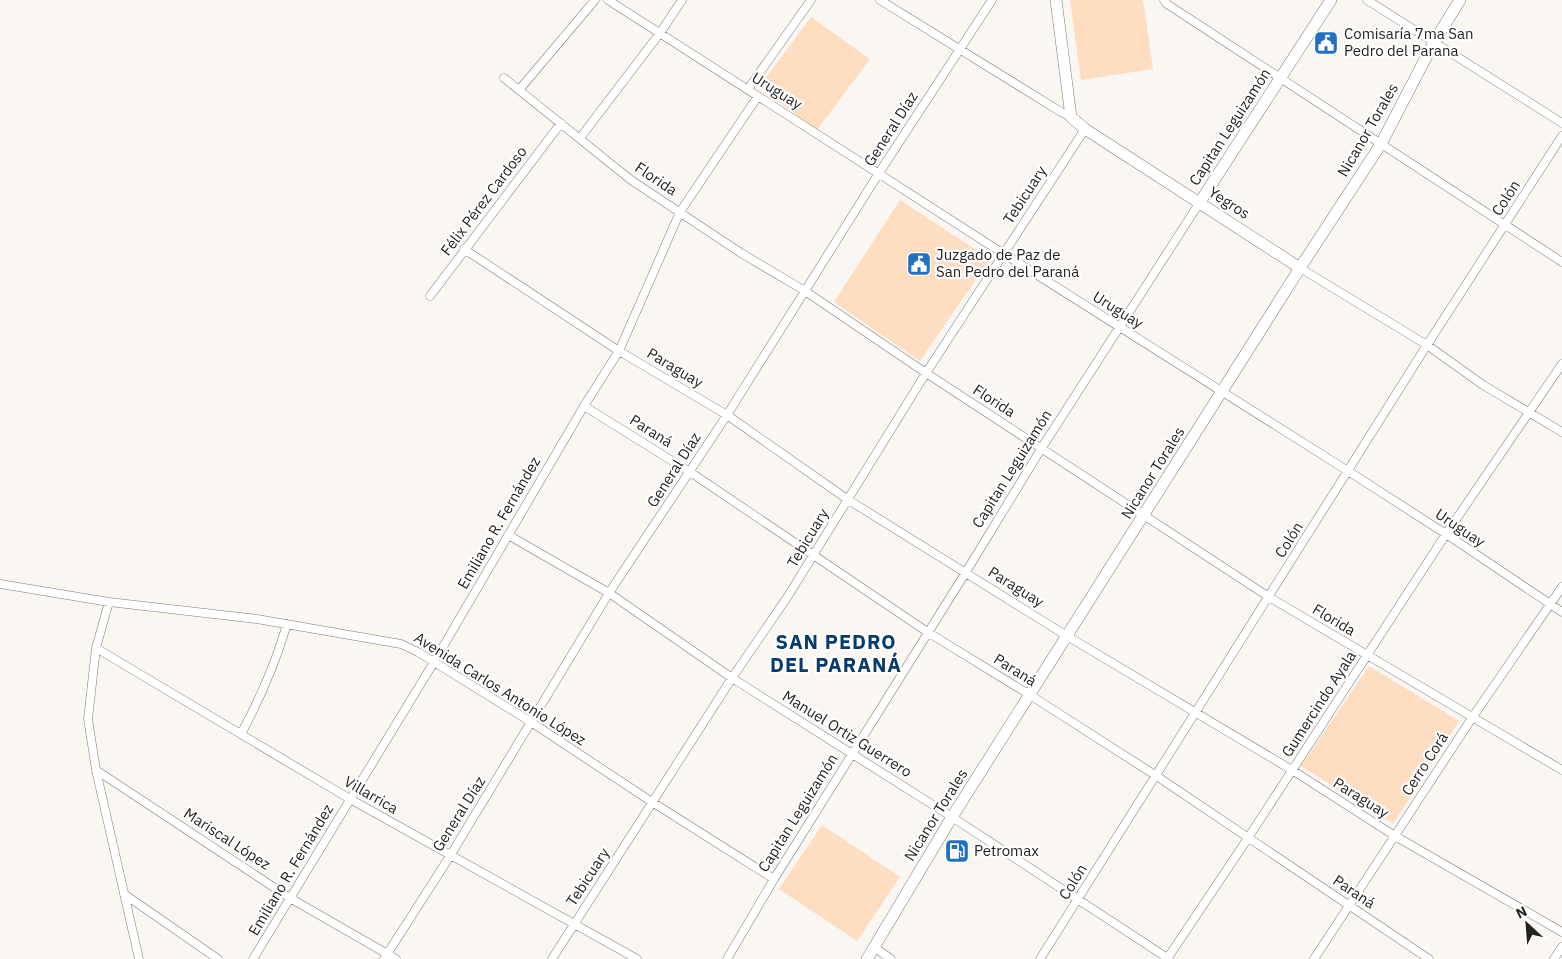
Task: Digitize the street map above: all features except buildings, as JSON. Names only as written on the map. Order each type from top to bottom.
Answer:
[{"type":"street","points":[[519,90],[596,0]]},
{"type":"street","name":"Uruguay","points":[[608,0],[1004,254],[1348,471],[1562,612]]},
{"type":"street","points":[[580,138],[660,33],[682,0]]},
{"type":"street","points":[[748,89],[811,0]]},
{"type":"street","name":"Yegros","points":[[880,0],[1071,117],[1085,129],[1300,268],[1427,345],[1483,385],[1562,432]]},
{"type":"street","name":"General Díaz","points":[[386,956],[450,856],[609,593],[727,415],[879,173],[992,0]]},
{"type":"street","points":[[1056,0],[1071,117]]},
{"type":"street","points":[[1164,0],[1167,4],[1562,262]]},
{"type":"street","name":"Capitan Leguizamón","points":[[727,959],[774,879],[929,633],[1041,449],[1331,0]]},
{"type":"street","points":[[1367,0],[1562,123]]},
{"type":"street","name":"Nicanor Torales","points":[[867,959],[952,817],[1300,268],[1381,144],[1434,42],[1460,0]]},
{"type":"street","name":"Florida","points":[[504,78],[631,180],[741,253],[805,291],[1143,516],[1269,597],[1562,770]]},
{"type":"street","name":"Emiliano R. Fernández","points":[[253,959],[434,662],[584,406],[619,351],[680,212],[758,96]]},
{"type":"street","name":"Félix Pérez Cardoso","points":[[430,296],[561,122]]},
{"type":"street","name":"Tebicuary","points":[[552,959],[732,678],[813,556],[926,373],[1085,129]]},
{"type":"street","name":"Colón","points":[[1040,959],[1427,345],[1562,136]]},
{"type":"street","name":"Paraguay","points":[[464,249],[619,351],[727,415],[847,499],[1067,636],[1292,770],[1395,836],[1562,932]]},
{"type":"street","name":"Gumercindo Ayala","points":[[1168,959],[1446,534],[1562,364]]},
{"type":"street","name":"Paraná","points":[[584,406],[690,472],[929,633],[1155,775],[1429,959]]},
{"type":"street","name":"Manuel Ortiz Guerrero","points":[[508,535],[609,593],[732,678],[952,817],[1168,959]]},
{"type":"street","name":"Avenida Carlos Antonio López","points":[[0,584],[109,602],[257,619],[401,644],[434,662],[531,722],[652,802],[774,879]]},
{"type":"street","name":"Cerro Corá","points":[[1314,959],[1472,718],[1562,587]]},
{"type":"street","points":[[109,602],[96,648],[88,719],[96,770],[139,959]]},
{"type":"street","points":[[241,734],[259,701],[277,660],[287,624]]},
{"type":"street","name":"Villarrica","points":[[96,648],[350,799],[637,959]]},
{"type":"street","name":"Mariscal López","points":[[96,770],[290,898],[386,956],[396,959]]},
{"type":"street","points":[[124,894],[218,959]]},
{"type":"street","points":[[1554,959],[1562,946]]},
{"type":"street","points":[[874,947],[891,959]]},
{"type":"shaded area","points":[[1070,0],[1143,0],[1153,69],[1081,80]]},
{"type":"shaded area","points":[[811,17],[870,59],[817,130],[759,87]]},
{"type":"shaded area","points":[[900,200],[990,259],[920,361],[834,302]]},
{"type":"shaded area","points":[[1369,666],[1459,721],[1393,824],[1301,766]]},
{"type":"shaded area","points":[[822,825],[900,877],[857,941],[779,889]]},
{"type":"place","name":"Comisaría 7ma San Pedro del Parana","points":[[1326,43]]},
{"type":"place","name":"Juzgado de Paz de San Pedro del Paraná","points":[[919,264]]},
{"type":"place","name":"Petromax","points":[[957,851]]},
{"type":"district","name":"SAN PEDRO DEL PARANÁ","points":[[836,654]]}]
